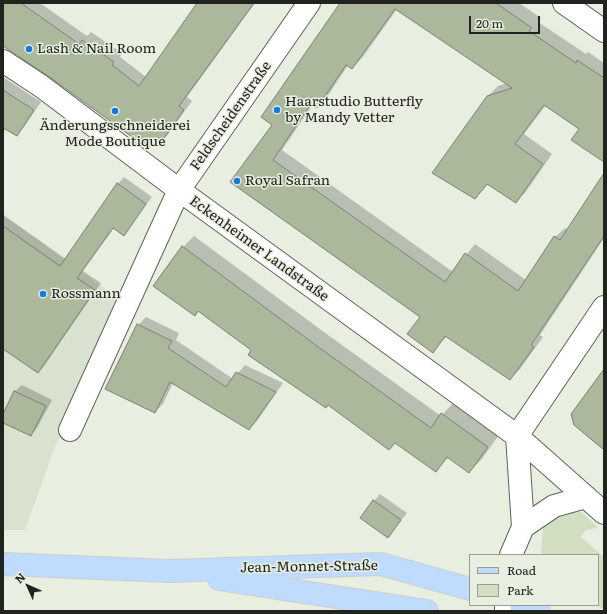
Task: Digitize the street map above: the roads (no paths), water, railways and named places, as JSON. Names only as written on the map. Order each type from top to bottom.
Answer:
[{"type":"main road","name":"Jean-Monnet-Straße","points":[[3,564],[169,571],[381,564],[469,589]]},
{"type":"main road","name":"Jean-Monnet-Straße","points":[[169,571],[427,611]]},
{"type":"main road","points":[[524,606],[539,611]]},
{"type":"street","name":"Feldscheidenstraße","points":[[70,430],[179,190],[309,3]]},
{"type":"street","points":[[564,3],[604,31]]},
{"type":"street","name":"Eckenheimer Landstraße","points":[[3,61],[41,86],[179,190],[516,436],[604,512]]},
{"type":"street","points":[[511,554],[523,527],[516,436],[604,306]]},
{"type":"street","points":[[523,527],[554,506],[586,497]]},
{"type":"place","name":"Lash & Nail Room","points":[[29,49]]},
{"type":"place","name":"Haarstudio Butterfly by Mandy Vetter","points":[[277,110]]},
{"type":"place","name":"Änderungsschneiderei Mode Boutique","points":[[115,111]]},
{"type":"place","name":"Royal Safran","points":[[237,181]]},
{"type":"place","name":"Rossmann","points":[[43,294]]}]
